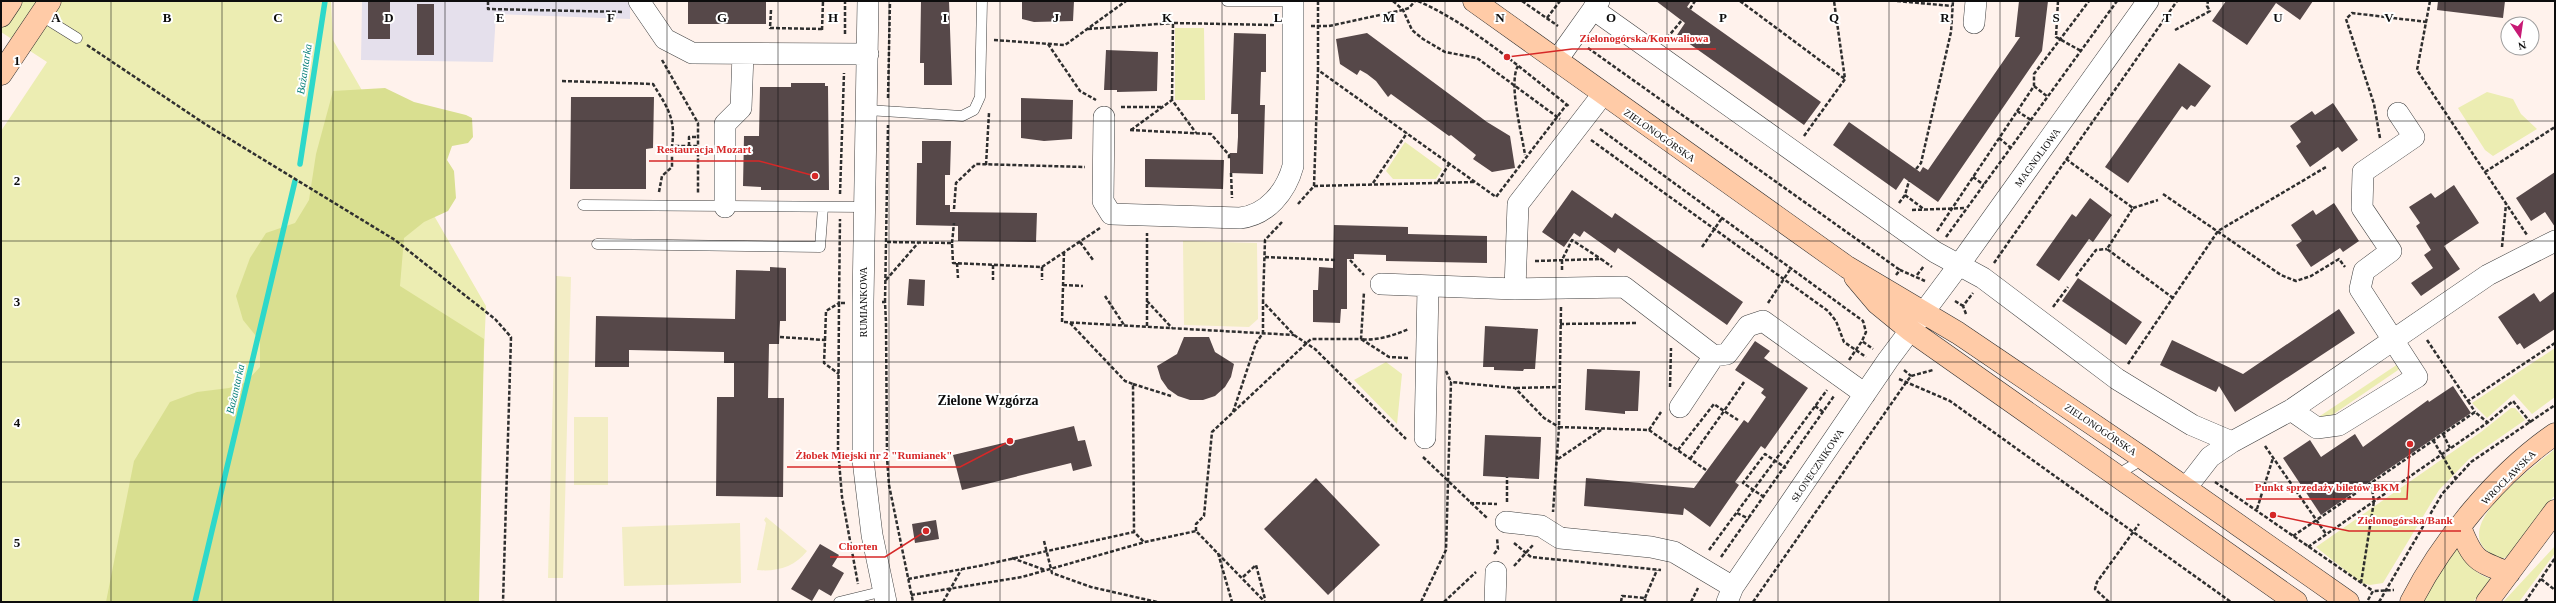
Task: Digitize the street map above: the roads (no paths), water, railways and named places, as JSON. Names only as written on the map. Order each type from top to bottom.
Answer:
[{"type":"street","points":[[1,16],[11,1]]},
{"type":"street","name":"RUMIANKOWA","points":[[868,1],[864,207],[863,460],[872,535],[885,597]]},
{"type":"street","name":"ZIELONOGÓRSKA","points":[[1474,1],[1847,267],[1958,333],[2144,459],[2192,480],[2348,602]]},
{"type":"street","points":[[1974,23],[1976,1]]},
{"type":"street","name":"MAGNOLIOWA","points":[[1910,330],[1959,265],[2148,1]]},
{"type":"street","points":[[1107,112],[1103,168],[1103,201],[1111,214],[1118,216],[1233,218],[1252,216],[1263,211],[1289,178],[1293,166],[1293,2]]},
{"type":"street","points":[[1557,60],[1596,5],[1935,243],[1959,265],[1983,278],[2118,379],[2192,425],[2232,442]]},
{"type":"street","points":[[643,6],[665,39],[692,53],[868,54]]},
{"type":"street","points":[[1,74],[45,8]]},
{"type":"street","points":[[725,207],[725,124],[740,108],[743,54]]},
{"type":"street","points":[[1515,290],[1518,204],[1603,94]]},
{"type":"street","points":[[2291,410],[2317,428],[2339,425],[2417,377],[2360,289],[2364,271],[2390,250],[2362,208],[2364,172],[2414,137],[2398,113]]},
{"type":"street","points":[[2192,480],[2210,457],[2232,442],[2291,410],[2488,275],[2546,246]]},
{"type":"street","name":"ZIELONOGÓRSKA","points":[[1847,267],[1877,303],[1910,330],[2296,602]]},
{"type":"street","points":[[1380,284],[1515,290],[1624,287],[1677,340],[1714,356],[1727,354],[1748,326],[1755,322],[1763,321],[1865,394]]},
{"type":"street","points":[[1419,446],[1427,359],[1428,287]]},
{"type":"street","name":"SŁONECZNIKOWA","points":[[1730,595],[1885,364],[1910,330]]},
{"type":"street","points":[[1671,402],[1714,356]]},
{"type":"street","name":"WROCŁAWSKA","points":[[2412,602],[2420,584],[2460,527],[2495,486],[2555,434]]},
{"type":"street","points":[[2487,602],[2555,511]]},
{"type":"street","points":[[1505,523],[1541,526],[1560,538],[1650,547],[1674,552],[1714,568],[1730,595]]},
{"type":"street","points":[[2460,527],[2470,552],[2482,563],[2509,573]]},
{"type":"street","points":[[1492,567],[1495,602]]},
{"type":"lane","points":[[867,110],[962,116],[974,110],[980,96],[982,1]]},
{"type":"lane","points":[[1227,1],[1293,2]]},
{"type":"lane","points":[[45,8],[77,38]]},
{"type":"lane","points":[[583,205],[864,207]]},
{"type":"lane","points":[[597,244],[820,246],[823,207]]},
{"type":"lane","points":[[2116,475],[2144,459]]},
{"type":"lane","points":[[839,602],[885,597]]},
{"type":"waterway","name":"Bażantarka","points":[[300,164],[325,1]]},
{"type":"waterway","name":"Bażantarka","points":[[195,602],[295,181]]},
{"type":"place","name":"Zielonogórska/Konwaliowa","points":[[1507,57]]},
{"type":"place","name":"Restauracja Mozart","points":[[815,176]]},
{"type":"place","name":"Żłobek Miejski nr 2 \"Rumianek\"","points":[[1010,441]]},
{"type":"place","name":"Punkt sprzedaży biletów BKM","points":[[2410,444]]},
{"type":"place","name":"Zielonogórska/Bank","points":[[2273,515]]},
{"type":"place","name":"Chorten","points":[[926,531]]},
{"type":"district","name":"Zielone Wzgórza","points":[[988,400]]}]
